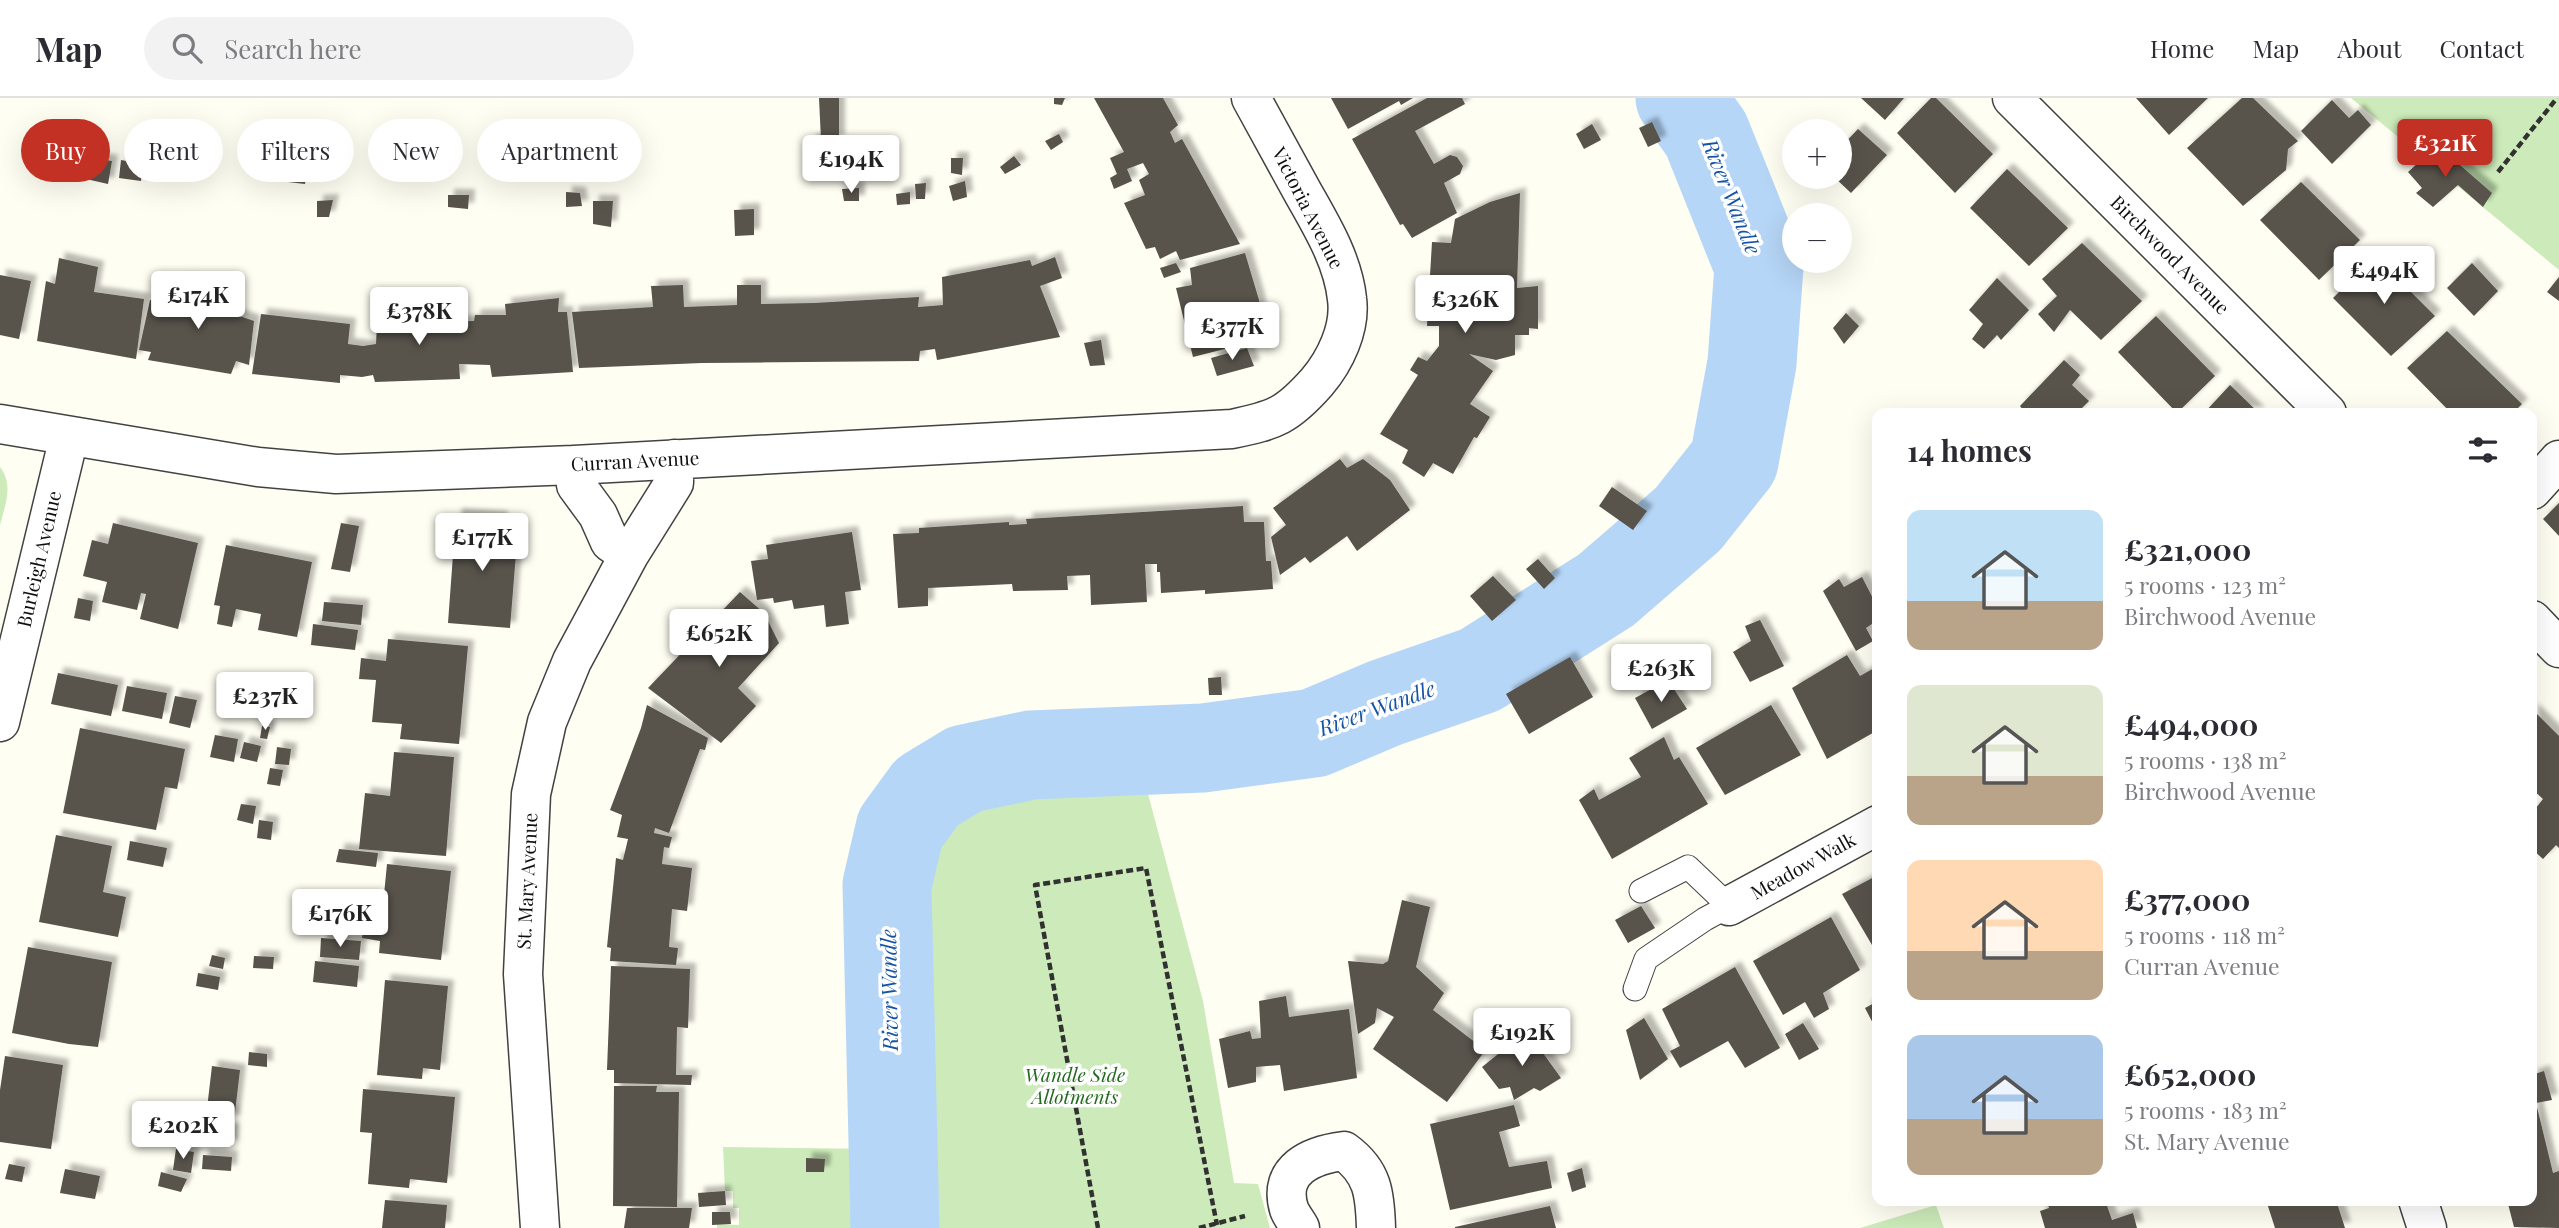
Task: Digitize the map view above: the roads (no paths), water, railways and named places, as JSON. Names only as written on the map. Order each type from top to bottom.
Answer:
[{"type":"street","name":"Victoria Avenue","points":[[1251,98],[1324,231],[1338,262],[1348,300],[1344,332],[1330,367],[1299,403],[1272,420]]},
{"type":"street","name":"Birchwood Avenue","points":[[2012,98],[2322,408]]},
{"type":"street","name":"Curran Avenue","points":[[0,424],[258,467],[336,474],[574,465],[1232,429],[1272,420]]},
{"type":"street","name":"Burleigh Avenue","points":[[0,722],[69,437]]},
{"type":"street","name":"St. Mary Avenue","points":[[540,1228],[523,974],[531,794],[547,722],[572,661],[629,555],[674,482],[674,459]]},
{"type":"street","points":[[2537,484],[2559,460]]},
{"type":"street","points":[[574,465],[576,485],[598,515],[610,542],[629,555]]},
{"type":"street","points":[[2537,625],[2559,648]]},
{"type":"street","name":"Meadow Walk","points":[[1729,906],[1872,828]]},
{"type":"street","points":[[1300,1228],[1289,1210],[1288,1183],[1301,1164],[1321,1154],[1343,1151],[1359,1162],[1370,1179],[1376,1228]]},
{"type":"street","points":[[2420,1206],[2427,1228]]},
{"type":"lane","points":[[1635,989],[1646,959],[1729,906],[1688,867],[1641,891]]},
{"type":"waterway","name":"River Wandle","points":[[895,1228],[887,885],[900,829],[927,792],[965,769],[1031,755],[1203,748],[1314,733],[1385,703],[1480,670],[1606,590],[1688,519],[1734,461],[1752,363],[1759,266],[1706,134],[1680,98]]},
{"type":"park label","name":"Wandle Side Allotments","points":[[1075,1086]]}]
